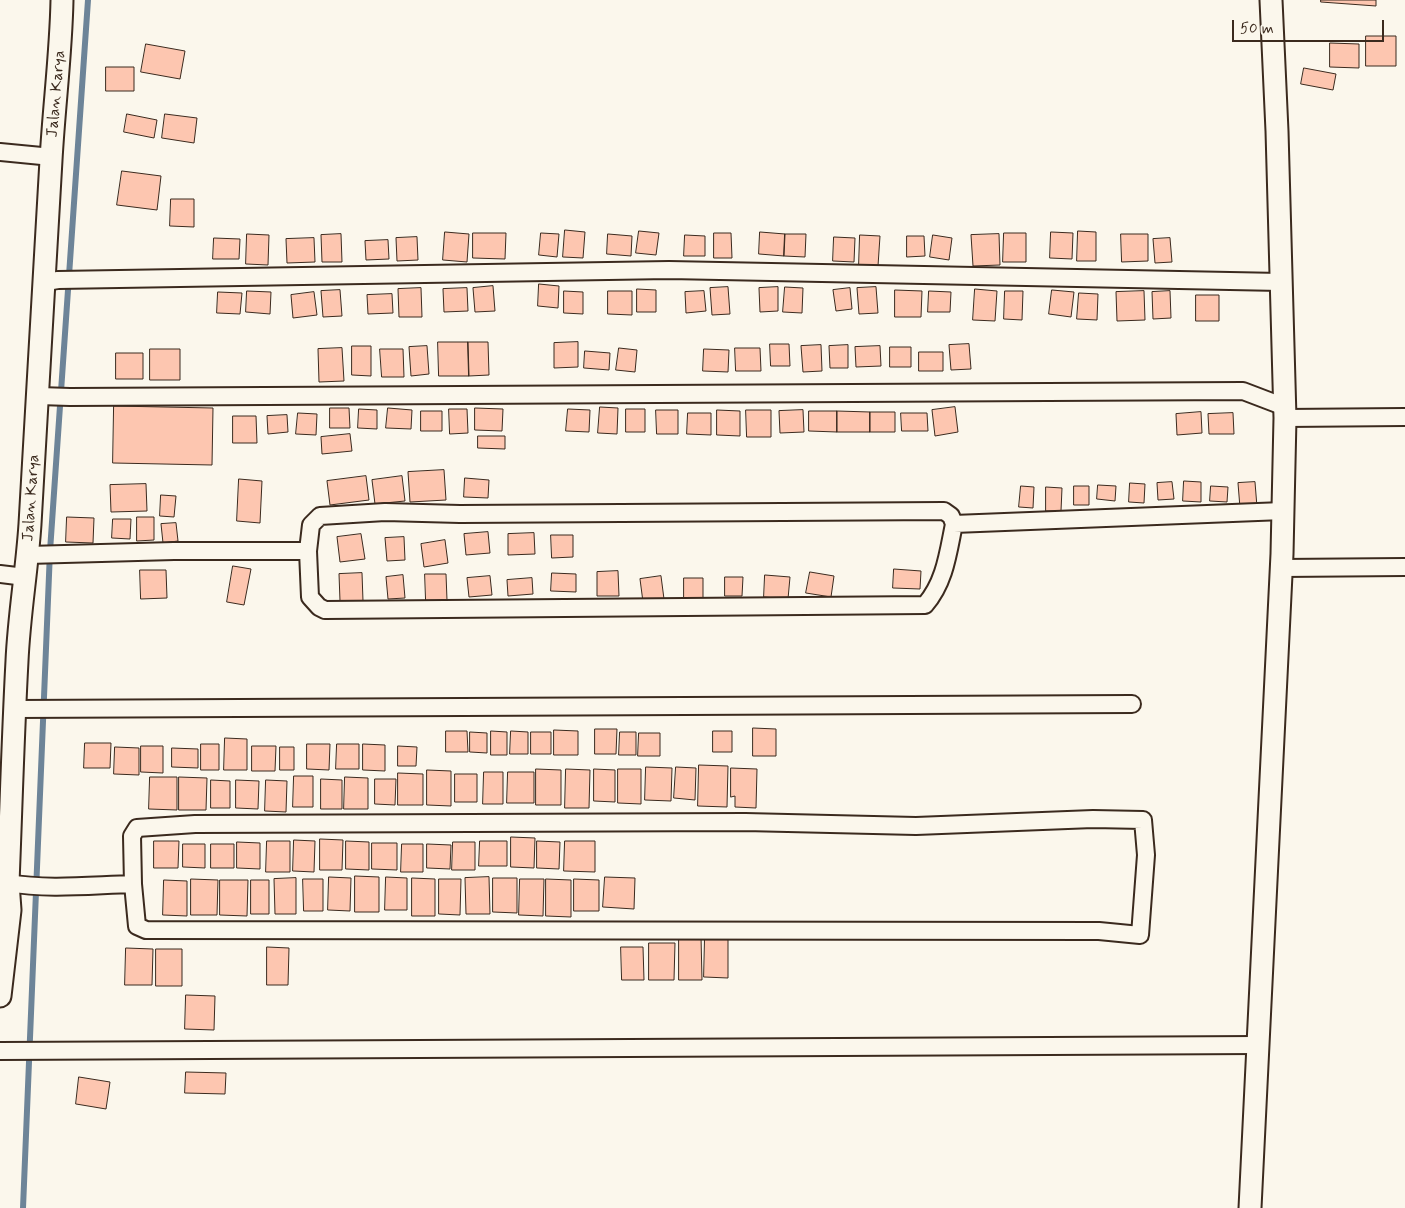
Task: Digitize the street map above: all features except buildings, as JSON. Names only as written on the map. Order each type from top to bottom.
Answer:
[{"type":"street","name":"Jalan Karya","points":[[0,996],[10,910],[15,884],[15,709],[17,659],[25,577],[33,555],[43,396],[40,336],[52,281],[52,158],[62,0]]},
{"type":"street","points":[[1250,1208],[1281,568],[1285,412],[1271,0]]},
{"type":"street","points":[[0,152],[52,158]]},
{"type":"street","points":[[52,281],[669,270],[1281,282]]},
{"type":"street","points":[[43,396],[70,398],[1243,391],[1285,412],[1405,417]]},
{"type":"street","points":[[944,511],[948,513],[954,524],[942,580],[934,595],[925,605],[325,610],[319,607],[310,597],[308,552],[311,525],[320,516],[385,512],[460,514],[944,511]]},
{"type":"street","points":[[954,524],[1283,511]]},
{"type":"street","points":[[33,555],[174,551],[308,552]]},
{"type":"street","points":[[1281,568],[1405,567]]},
{"type":"street","points":[[0,574],[25,577]]},
{"type":"street","points":[[15,709],[1132,704]]},
{"type":"street","points":[[1093,819],[1143,820],[1146,854],[1140,935],[1099,931],[146,930],[137,926],[133,884],[132,836],[138,828],[195,824],[745,822],[916,826],[1093,819]]},
{"type":"street","points":[[15,884],[61,886],[133,884]]},
{"type":"street","points":[[0,1051],[1258,1045]]},
{"type":"waterway","points":[[23,1208],[50,551],[88,0]]}]
